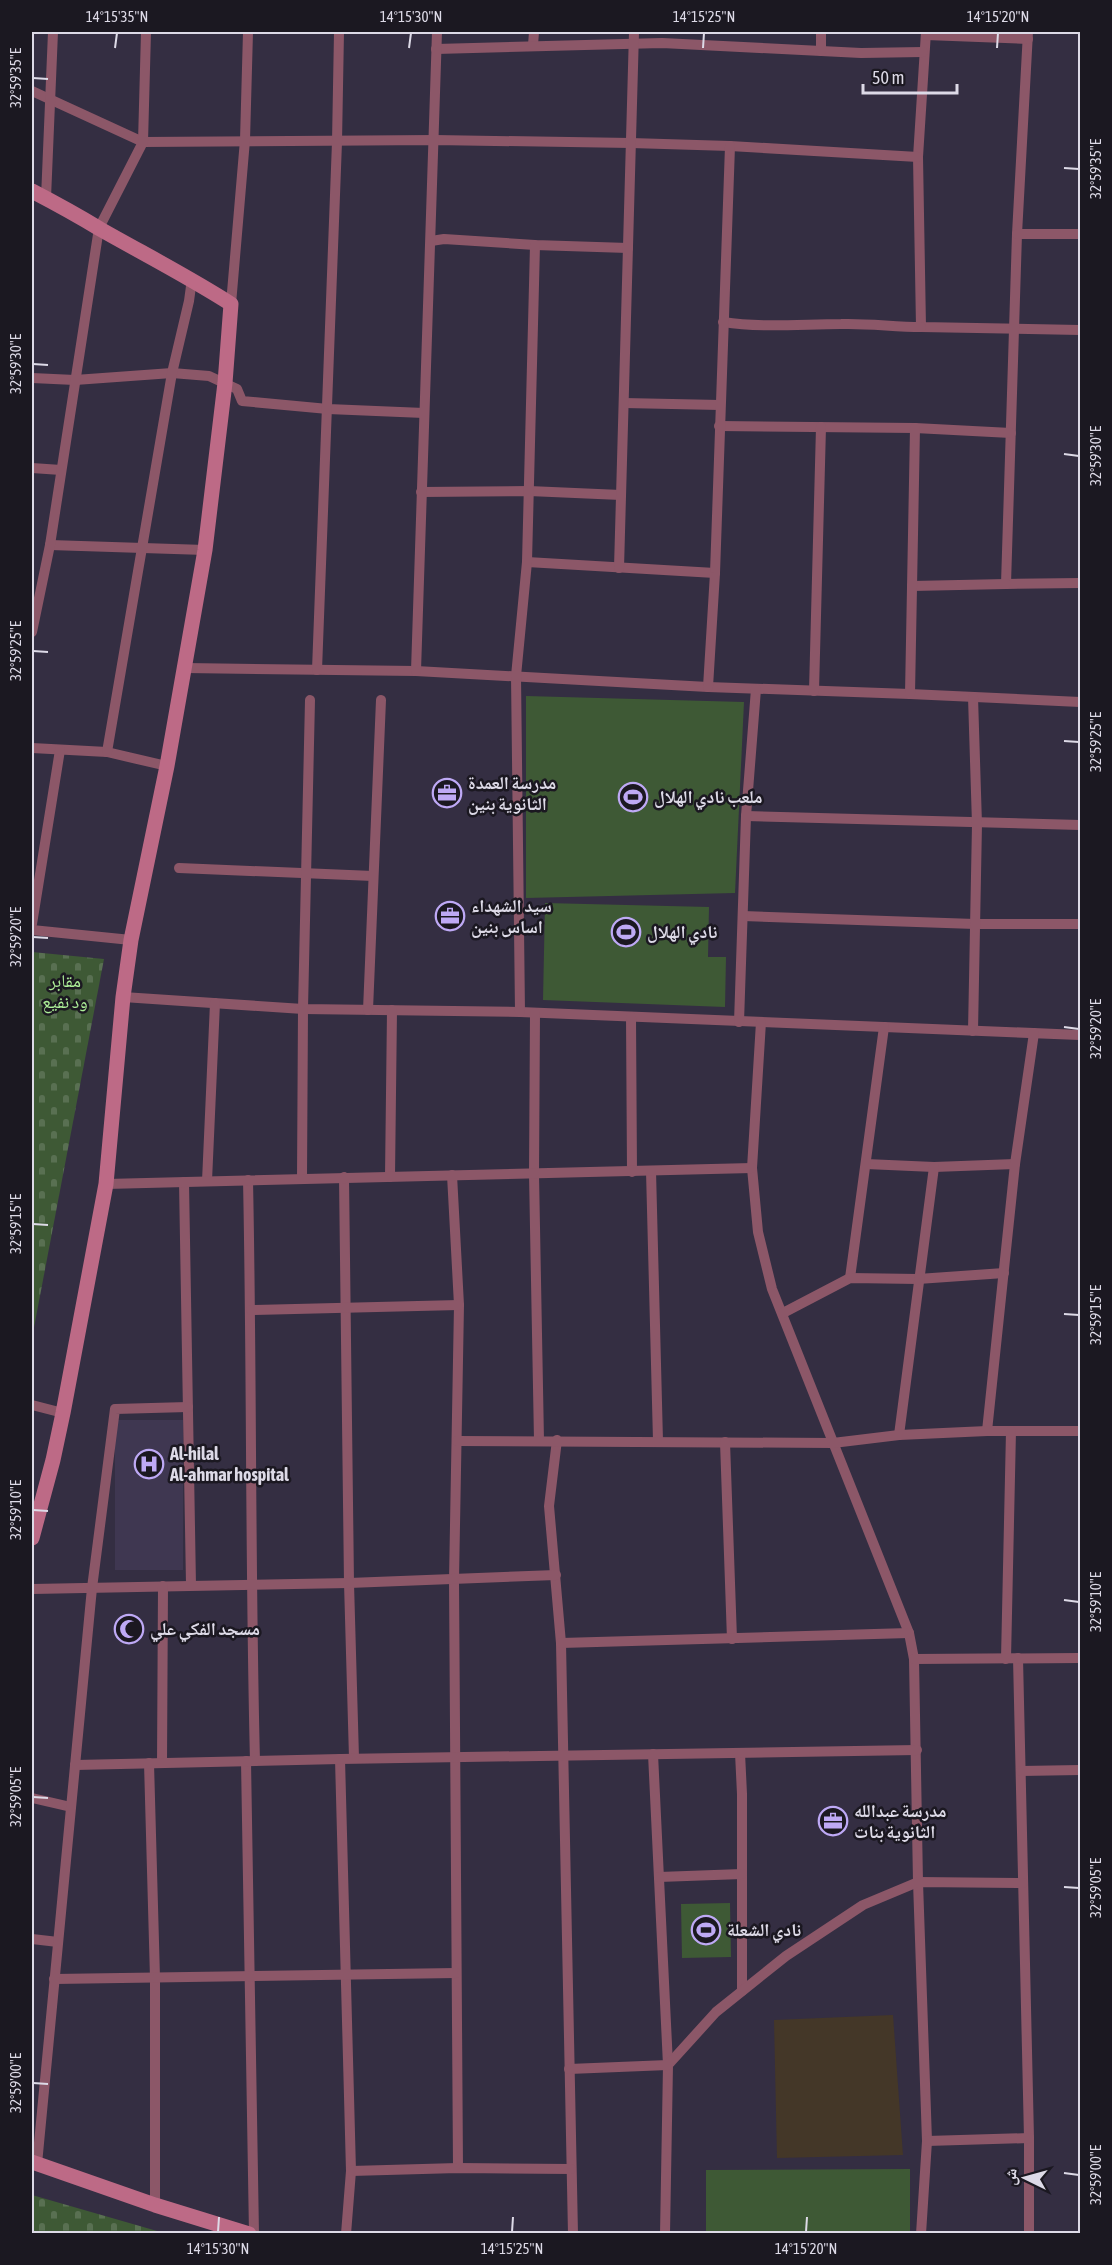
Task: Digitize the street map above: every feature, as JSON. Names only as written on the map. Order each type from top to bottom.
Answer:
[{"type":"street","points":[[54,32],[50,100],[35,194],[75,213],[192,279],[231,304]]},
{"type":"street","points":[[32,632],[50,545],[99,228],[143,142],[146,32]]},
{"type":"street","points":[[32,1538],[63,1413],[106,1184],[123,997],[131,940],[167,766],[205,550],[225,384],[245,140],[248,32]]},
{"type":"street","points":[[317,670],[328,409],[339,32]]},
{"type":"street","points":[[416,671],[432,242],[437,32]]},
{"type":"street","points":[[533,45],[534,32]]},
{"type":"street","points":[[619,568],[634,32]]},
{"type":"street","points":[[717,44],[718,32]]},
{"type":"street","points":[[821,32],[821,51]]},
{"type":"street","points":[[921,327],[918,157],[926,33],[1028,35],[1017,234],[1006,584]]},
{"type":"street","points":[[436,49],[533,45],[717,44],[821,51],[923,52]]},
{"type":"street","points":[[32,92],[143,142],[435,140],[631,143],[730,146],[918,157]]},
{"type":"street","points":[[708,687],[715,573],[730,146]]},
{"type":"street","points":[[1017,234],[1080,234]]},
{"type":"street","points":[[432,242],[444,239],[628,248]]},
{"type":"street","points":[[520,1012],[516,676],[526,562],[535,245]]},
{"type":"street","points":[[106,753],[172,373],[192,279]]},
{"type":"street","points":[[723,322],[747,326],[844,324],[1080,330]]},
{"type":"street","points":[[32,378],[75,380],[172,373],[209,376],[237,389],[242,401],[328,409],[424,413]]},
{"type":"street","points":[[624,402],[720,405]]},
{"type":"street","points":[[719,426],[915,428],[1011,433]]},
{"type":"street","points":[[814,691],[821,427]]},
{"type":"street","points":[[910,694],[915,428]]},
{"type":"street","points":[[32,468],[62,470]]},
{"type":"street","points":[[421,492],[529,491],[621,495]]},
{"type":"street","points":[[50,545],[205,550]]},
{"type":"street","points":[[526,562],[715,573]]},
{"type":"street","points":[[912,586],[1080,583]]},
{"type":"street","points":[[184,668],[416,671],[708,687],[1080,702]]},
{"type":"street","points":[[739,1022],[747,816],[756,689]]},
{"type":"street","points":[[973,697],[976,824],[973,1031]]},
{"type":"street","points":[[302,1179],[303,1009],[310,700]]},
{"type":"street","points":[[368,1010],[381,700]]},
{"type":"street","points":[[32,748],[106,753],[167,766]]},
{"type":"street","points":[[32,924],[60,750]]},
{"type":"street","points":[[747,816],[976,824],[1080,825]]},
{"type":"street","points":[[179,868],[373,876]]},
{"type":"street","points":[[743,916],[975,924],[1080,924]]},
{"type":"street","points":[[32,930],[131,940]]},
{"type":"street","points":[[123,997],[303,1009],[520,1012],[1080,1035]]},
{"type":"street","points":[[207,1181],[215,1003]]},
{"type":"street","points":[[390,1177],[392,1010]]},
{"type":"street","points":[[535,1013],[534,1174],[539,1440]]},
{"type":"street","points":[[631,1017],[632,1172]]},
{"type":"street","points":[[761,1022],[752,1168],[758,1232],[772,1289],[909,1633],[914,1659],[918,1882],[927,2141],[921,2234]]},
{"type":"street","points":[[850,1278],[884,1027]]},
{"type":"street","points":[[987,1431],[1015,1164],[1034,1033]]},
{"type":"street","points":[[866,1164],[934,1167],[1015,1164]]},
{"type":"street","points":[[899,1435],[934,1167]]},
{"type":"street","points":[[106,1184],[752,1168]]},
{"type":"street","points":[[651,1172],[658,1441]]},
{"type":"street","points":[[452,1175],[459,1305],[454,1580],[458,2168]]},
{"type":"street","points":[[344,1177],[349,1583],[354,1758]]},
{"type":"street","points":[[248,1180],[251,1310],[249,1976],[254,2234]]},
{"type":"street","points":[[184,1182],[191,1586]]},
{"type":"street","points":[[783,1312],[850,1278],[918,1279],[1004,1273]]},
{"type":"street","points":[[251,1310],[459,1305]]},
{"type":"street","points":[[32,1405],[63,1413]]},
{"type":"street","points":[[188,1407],[115,1409],[92,1587],[34,2163],[155,2205],[249,2234]]},
{"type":"street","points":[[457,1441],[832,1443],[899,1435],[987,1431],[1080,1431]]},
{"type":"street","points":[[1006,1659],[1011,1431]]},
{"type":"street","points":[[557,1440],[549,1506],[561,1643],[573,2234]]},
{"type":"street","points":[[724,1442],[732,1639]]},
{"type":"street","points":[[32,1589],[349,1583],[556,1575]]},
{"type":"street","points":[[162,1763],[163,1586]]},
{"type":"street","points":[[561,1643],[909,1633]]},
{"type":"street","points":[[1018,1658],[1029,2138],[1029,2234]]},
{"type":"street","points":[[914,1659],[1080,1658]]},
{"type":"street","points":[[75,1765],[354,1758],[917,1750]]},
{"type":"street","points":[[740,1752],[742,1991]]},
{"type":"street","points":[[653,1754],[668,2065],[665,2234]]},
{"type":"street","points":[[340,1759],[351,2171],[346,2234]]},
{"type":"street","points":[[149,1763],[155,1977],[155,2205]]},
{"type":"street","points":[[1021,1771],[1080,1770]]},
{"type":"street","points":[[32,1798],[71,1807]]},
{"type":"street","points":[[659,1877],[742,1874]]},
{"type":"street","points":[[569,2069],[668,2065],[716,2012],[786,1956],[863,1905],[918,1882],[1023,1883]]},
{"type":"street","points":[[32,1939],[58,1942]]},
{"type":"street","points":[[54,1979],[456,1973]]},
{"type":"street","points":[[927,2141],[1029,2138]]},
{"type":"street","points":[[351,2171],[458,2168],[571,2169]]},
{"type":"shaded area","name":"Al-hilal Al-ahmar hospital","points":[[115,1420],[183,1420],[183,1570],[115,1570]]},
{"type":"shaded area","points":[[893,2015],[903,2155],[777,2158],[774,2020]]},
{"type":"green space","name":"ملعب نادي الهلال","points":[[526,696],[744,702],[735,893],[526,898]]},
{"type":"green space","name":"نادي الهلال","points":[[545,903],[709,907],[708,957],[726,957],[725,1007],[543,1000]]},
{"type":"green space","name":"مقابر ود نفيع","points":[[32,952],[104,959],[32,1338]]},
{"type":"green space","name":"نادي الشعلة","points":[[730,1903],[731,1957],[682,1958],[681,1904]]},
{"type":"green space","points":[[910,2169],[910,2233],[706,2233],[706,2170]]},
{"type":"green space","points":[[32,2195],[164,2233],[32,2233]]},
{"type":"place","name":"مدرسة العمدة الثانوية بنين","points":[[447,793]]},
{"type":"place","name":"ملعب نادي الهلال","points":[[633,797]]},
{"type":"place","name":"سيد الشهداء اساس بنين","points":[[450,916]]},
{"type":"place","name":"نادي الهلال","points":[[626,932]]},
{"type":"place","name":"Al-hilal Al-ahmar hospital","points":[[149,1464]]},
{"type":"place","name":"مسجد الفكي علي","points":[[129,1629]]},
{"type":"place","name":"مدرسة عبدالله الثانوية بنات","points":[[833,1821]]},
{"type":"place","name":"نادي الشعلة","points":[[706,1930]]}]
